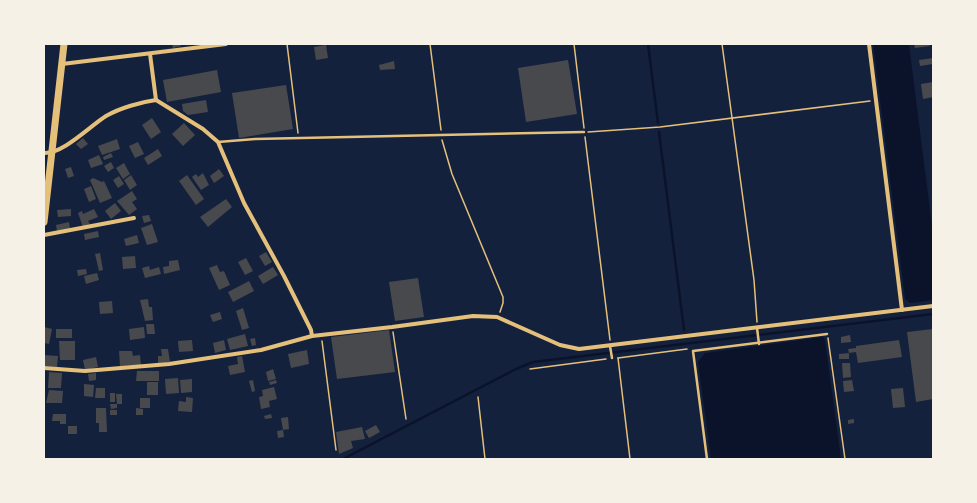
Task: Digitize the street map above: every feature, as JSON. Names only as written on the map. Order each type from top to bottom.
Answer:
[{"type":"main road","points":[[44,222],[64,44]]},
{"type":"street","points":[[62,64],[226,44]]},
{"type":"street","points":[[869,44],[902,310]]},
{"type":"street","points":[[150,54],[156,100]]},
{"type":"street","points":[[44,153],[52,153],[107,115],[148,101],[156,100],[203,129],[218,142],[244,203],[295,296],[311,330],[312,336]]},
{"type":"street","points":[[44,235],[134,218]]},
{"type":"street","points":[[44,368],[85,371],[169,364],[261,350],[312,336],[472,316],[497,317],[560,346],[579,349],[610,347],[758,330],[933,306]]},
{"type":"lane","points":[[218,142],[299,138],[584,132]]},
{"type":"lane","points":[[758,330],[759,342]]},
{"type":"lane","points":[[707,459],[693,351],[827,334]]},
{"type":"lane","points":[[610,347],[612,357]]},
{"type":"path","points":[[287,44],[299,138]]},
{"type":"path","points":[[430,44],[443,145],[452,174],[502,297],[503,303],[497,317]]},
{"type":"path","points":[[574,44],[610,347]]},
{"type":"path","points":[[722,44],[754,280],[758,330]]},
{"type":"path","points":[[584,132],[660,127],[875,101]]},
{"type":"path","points":[[392,327],[406,419]]},
{"type":"path","points":[[827,334],[845,459]]},
{"type":"path","points":[[321,335],[336,450]]},
{"type":"path","points":[[530,369],[612,357],[618,358],[688,349],[693,351]]},
{"type":"path","points":[[618,358],[630,459]]},
{"type":"path","points":[[478,397],[485,459]]},
{"type":"water","points":[[873,44],[909,44],[933,234],[933,300],[910,303],[905,299]]},
{"type":"water","points":[[823,337],[825,340],[841,459],[711,459],[698,362],[705,353]]},
{"type":"building","points":[[172,44],[180,44],[181,46],[173,48]]},
{"type":"building","points":[[914,44],[929,44],[930,46],[915,48]]},
{"type":"building","points":[[326,45],[328,58],[316,60],[314,47]]},
{"type":"building","points":[[933,58],[933,64],[920,66],[919,60]]},
{"type":"building","points":[[568,60],[577,114],[526,122],[518,68]]},
{"type":"building","points":[[394,61],[395,69],[380,70],[379,65]]},
{"type":"building","points":[[217,70],[221,92],[167,102],[163,80]]},
{"type":"building","points":[[933,82],[933,97],[923,99],[921,84]]},
{"type":"building","points":[[286,85],[293,129],[239,138],[232,93]]},
{"type":"building","points":[[206,100],[208,112],[188,115],[183,111],[182,104]]},
{"type":"building","points":[[152,118],[161,132],[151,139],[142,125]]},
{"type":"building","points":[[184,123],[195,135],[183,146],[172,134]]},
{"type":"building","points":[[83,138],[88,144],[81,149],[76,144]]},
{"type":"building","points":[[117,139],[120,149],[102,155],[98,146]]},
{"type":"building","points":[[138,142],[144,154],[135,158],[129,146]]},
{"type":"building","points":[[158,149],[162,156],[148,165],[144,158]]},
{"type":"building","points":[[111,153],[113,157],[104,160],[103,157]]},
{"type":"building","points":[[99,155],[103,164],[91,168],[88,160]]},
{"type":"building","points":[[111,162],[114,168],[108,172],[104,166]]},
{"type":"building","points":[[124,163],[130,174],[123,179],[116,168]]},
{"type":"building","points":[[71,167],[74,176],[68,178],[65,169]]},
{"type":"building","points":[[219,169],[224,176],[214,183],[210,176]]},
{"type":"building","points":[[203,173],[209,185],[201,190],[192,177],[196,174],[198,177]]},
{"type":"building","points":[[131,175],[137,185],[130,190],[124,180]]},
{"type":"building","points":[[187,175],[204,199],[196,205],[179,181]]},
{"type":"building","points":[[119,176],[124,184],[118,188],[113,180]]},
{"type":"building","points":[[93,178],[102,182],[104,181],[112,198],[100,203],[90,180]]},
{"type":"building","points":[[91,186],[96,199],[89,202],[84,189]]},
{"type":"building","points":[[132,191],[137,199],[132,202],[137,209],[129,215],[117,201]]},
{"type":"building","points":[[226,199],[232,207],[208,227],[200,217]]},
{"type":"building","points":[[115,203],[121,211],[111,219],[105,211]]},
{"type":"building","points":[[71,209],[71,216],[58,217],[57,210]]},
{"type":"building","points":[[94,209],[98,217],[88,221],[90,224],[83,227],[78,213],[82,211],[83,214]]},
{"type":"building","points":[[149,215],[151,221],[144,223],[142,216]]},
{"type":"building","points":[[69,222],[70,228],[57,231],[56,225]]},
{"type":"building","points":[[152,224],[158,242],[147,245],[141,228]]},
{"type":"building","points":[[98,231],[99,237],[85,240],[84,234]]},
{"type":"building","points":[[137,235],[139,243],[126,246],[124,239]]},
{"type":"building","points":[[266,252],[272,262],[265,266],[259,256]]},
{"type":"building","points":[[100,253],[103,270],[99,271],[95,254]]},
{"type":"building","points":[[135,256],[136,268],[123,269],[122,257]]},
{"type":"building","points":[[246,258],[253,271],[245,275],[238,262]]},
{"type":"building","points":[[178,260],[180,270],[164,274],[163,267],[169,266],[169,261]]},
{"type":"building","points":[[217,265],[220,272],[224,271],[230,285],[219,290],[209,268]]},
{"type":"building","points":[[149,266],[150,270],[159,267],[161,274],[145,278],[142,268]]},
{"type":"building","points":[[273,267],[278,275],[263,284],[258,276]]},
{"type":"building","points":[[86,269],[87,274],[78,276],[77,270]]},
{"type":"building","points":[[97,273],[99,280],[86,284],[84,276]]},
{"type":"building","points":[[418,278],[424,317],[395,321],[389,282]]},
{"type":"building","points":[[249,281],[254,291],[233,302],[228,292]]},
{"type":"building","points":[[148,299],[149,307],[152,307],[153,320],[145,321],[140,300]]},
{"type":"building","points":[[112,301],[113,313],[100,314],[99,302]]},
{"type":"building","points":[[243,308],[249,328],[242,330],[236,311]]},
{"type":"building","points":[[220,312],[222,319],[213,322],[210,315]]},
{"type":"building","points":[[146,324],[154,324],[155,334],[147,334]]},
{"type":"building","points":[[44,327],[52,329],[49,344],[44,343]]},
{"type":"building","points":[[144,327],[145,338],[130,340],[129,329]]},
{"type":"building","points":[[56,329],[72,329],[72,338],[56,338]]},
{"type":"building","points":[[933,329],[933,399],[916,402],[907,332]]},
{"type":"building","points":[[389,330],[395,372],[337,379],[331,337]]},
{"type":"building","points":[[245,334],[248,346],[230,350],[227,339]]},
{"type":"building","points":[[850,335],[851,342],[841,343],[841,337]]},
{"type":"building","points":[[255,338],[256,345],[252,346],[250,339]]},
{"type":"building","points":[[192,340],[193,351],[179,352],[178,341]]},
{"type":"building","points":[[224,340],[226,350],[215,353],[213,343]]},
{"type":"building","points":[[899,340],[902,357],[858,363],[856,352],[849,353],[848,349],[856,348],[856,346]]},
{"type":"building","points":[[59,341],[75,341],[75,360],[60,360]]},
{"type":"building","points":[[161,349],[168,349],[170,362],[158,363],[158,356],[162,356]]},
{"type":"building","points":[[307,350],[309,364],[291,368],[288,354]]},
{"type":"building","points":[[119,351],[132,351],[133,356],[140,355],[141,365],[120,366]]},
{"type":"building","points":[[849,353],[849,359],[839,359],[839,354]]},
{"type":"building","points":[[44,355],[58,356],[57,367],[44,366]]},
{"type":"building","points":[[242,356],[245,372],[230,375],[228,366],[238,364],[237,357]]},
{"type":"building","points":[[96,357],[98,367],[85,370],[83,360]]},
{"type":"building","points":[[842,363],[850,363],[851,377],[843,378]]},
{"type":"building","points":[[273,369],[276,379],[268,381],[266,372]]},
{"type":"building","points":[[137,371],[159,371],[159,381],[136,381]]},
{"type":"building","points":[[49,372],[62,373],[61,388],[48,388]]},
{"type":"building","points":[[96,373],[96,380],[89,381],[88,374]]},
{"type":"building","points":[[178,378],[179,393],[166,394],[165,379]]},
{"type":"building","points":[[192,379],[192,392],[181,393],[180,380]]},
{"type":"building","points":[[253,380],[255,391],[252,392],[249,381]]},
{"type":"building","points":[[276,380],[277,383],[270,385],[269,382]]},
{"type":"building","points":[[852,380],[854,391],[844,392],[843,381]]},
{"type":"building","points":[[147,382],[158,382],[158,395],[147,395]]},
{"type":"building","points":[[84,384],[94,385],[93,397],[84,396]]},
{"type":"building","points":[[274,387],[277,399],[269,401],[270,407],[261,409],[259,397],[263,396],[262,390]]},
{"type":"building","points":[[96,388],[105,388],[105,398],[95,398]]},
{"type":"building","points":[[903,388],[905,407],[893,408],[891,389]]},
{"type":"building","points":[[49,390],[63,391],[62,403],[46,403]]},
{"type":"building","points":[[110,393],[115,393],[115,402],[110,402]]},
{"type":"building","points":[[116,394],[122,394],[122,404],[117,404]]},
{"type":"building","points":[[186,397],[193,398],[192,412],[178,411],[179,401],[186,402]]},
{"type":"building","points":[[140,398],[150,398],[150,408],[140,408]]},
{"type":"building","points":[[110,404],[117,404],[117,408],[111,409]]},
{"type":"building","points":[[96,408],[106,408],[107,432],[99,432],[99,423],[96,423]]},
{"type":"building","points":[[136,408],[143,409],[143,415],[136,415]]},
{"type":"building","points":[[110,410],[117,410],[117,415],[110,415]]},
{"type":"building","points":[[53,414],[66,414],[66,424],[60,424],[60,421],[52,421]]},
{"type":"building","points":[[271,414],[272,418],[265,419],[264,416]]},
{"type":"building","points":[[288,417],[289,429],[283,430],[281,418]]},
{"type":"building","points":[[854,419],[854,423],[848,424],[848,420]]},
{"type":"building","points":[[376,425],[380,432],[369,438],[365,431]]},
{"type":"building","points":[[68,426],[77,426],[77,434],[68,434]]},
{"type":"building","points":[[362,427],[365,439],[351,441],[353,448],[339,454],[336,432]]},
{"type":"building","points":[[283,430],[284,437],[278,438],[277,431]]},
{"type":"waterway","points":[[648,44],[658,123]]},
{"type":"waterway","points":[[659,132],[684,330]]},
{"type":"waterway","points":[[343,459],[516,369],[533,362],[933,314]]}]
